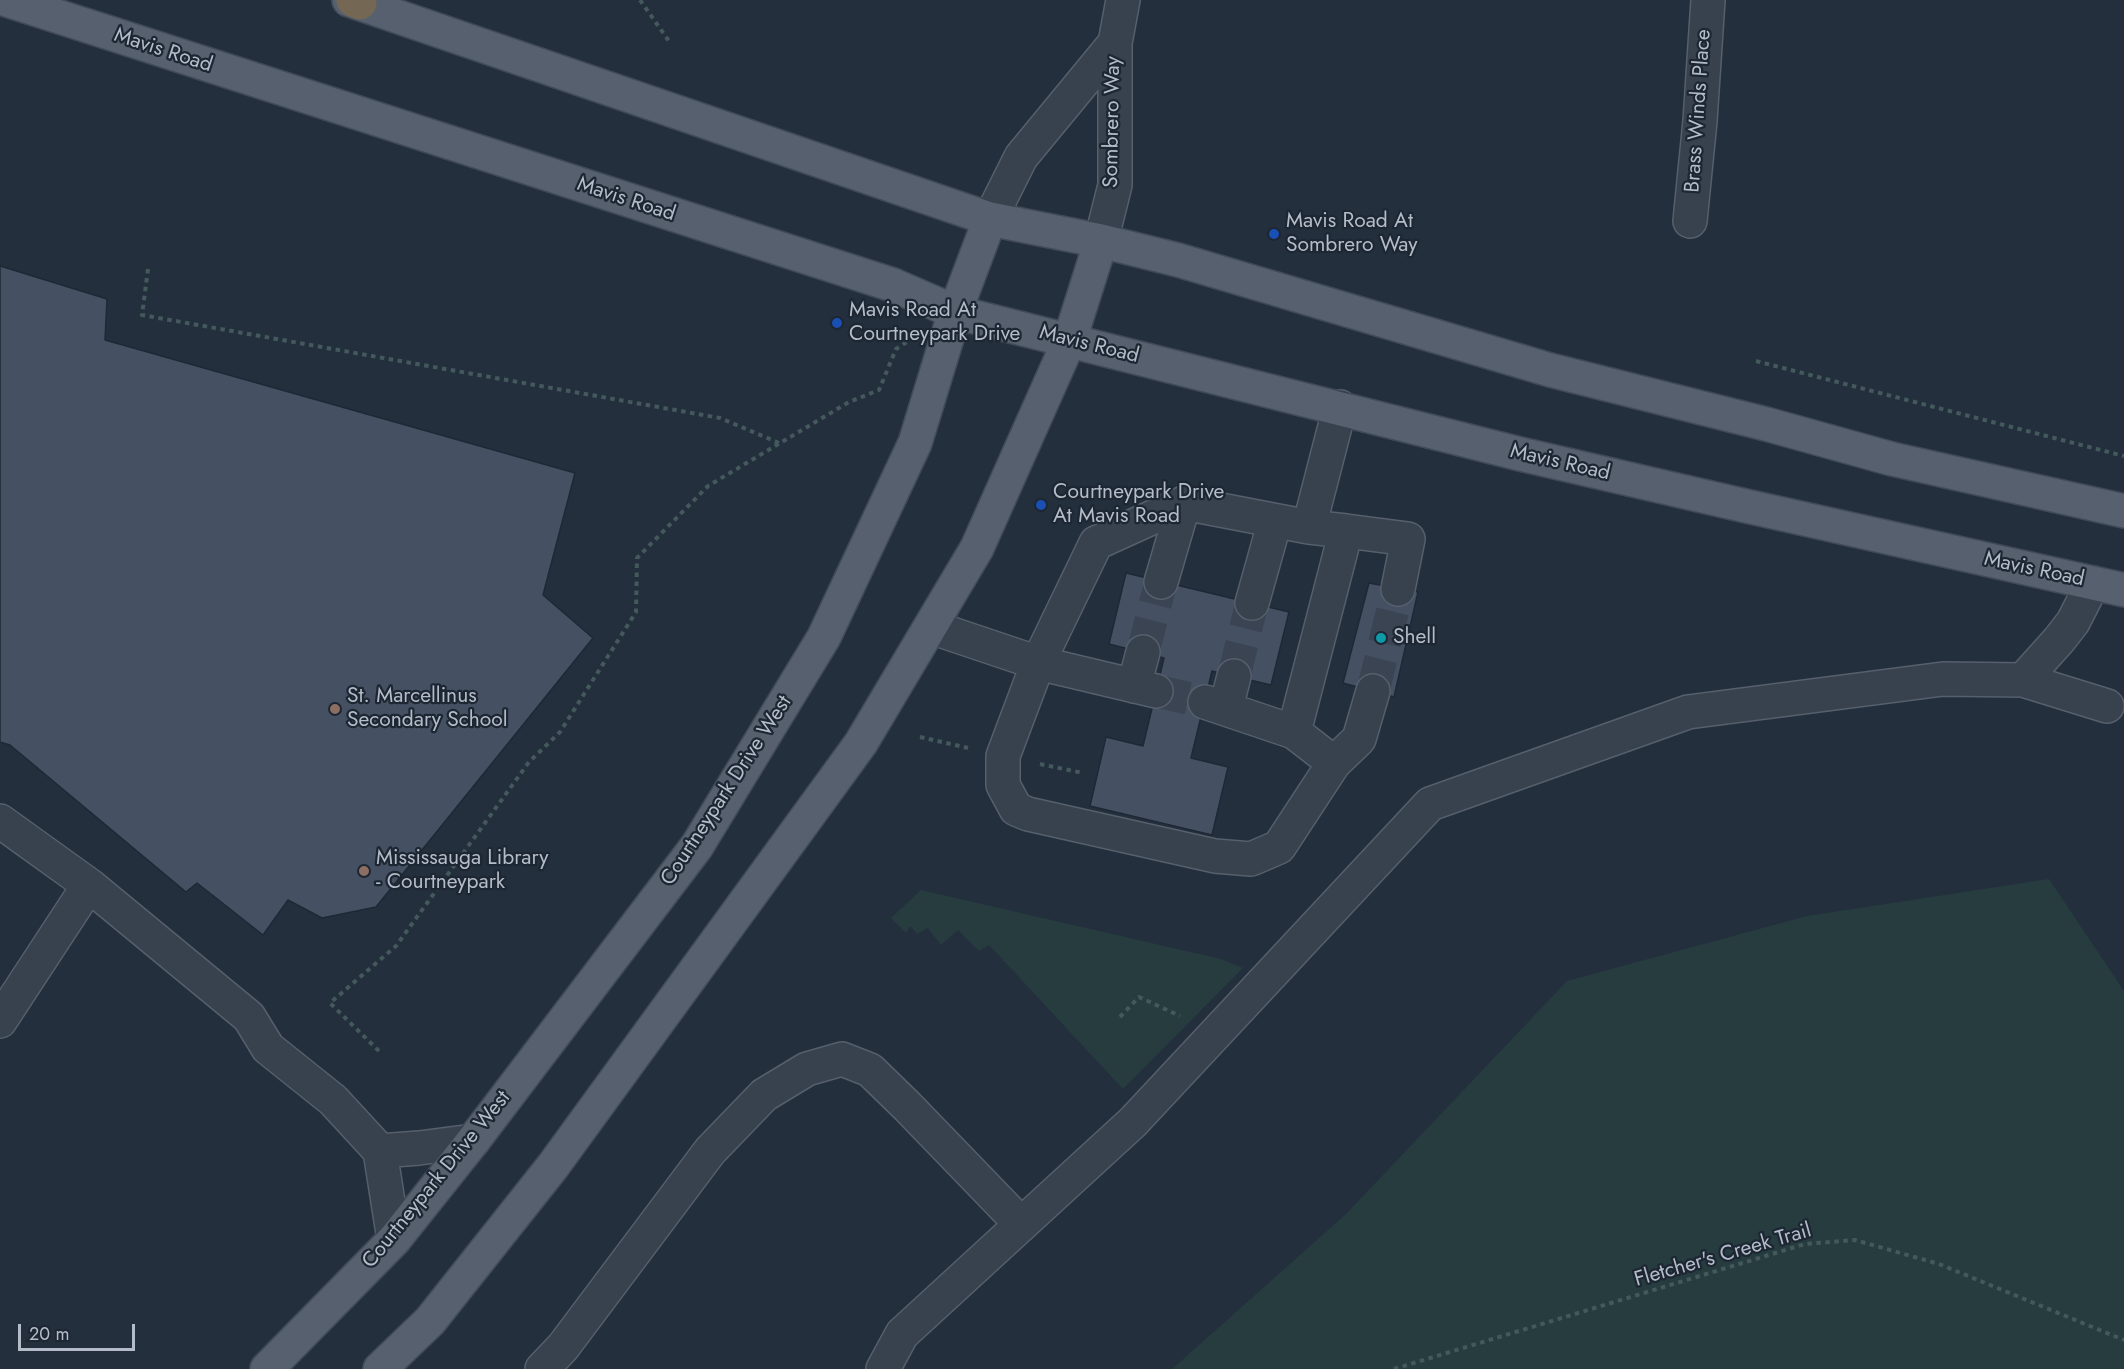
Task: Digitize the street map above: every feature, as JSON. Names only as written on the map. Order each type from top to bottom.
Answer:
[{"type":"main road","name":"Mavis Road","points":[[7,0],[881,282],[955,312],[1554,462],[2109,586]]},
{"type":"main road","points":[[354,1],[990,219],[1178,260],[1550,370],[1766,424],[1892,459],[2124,512]]},
{"type":"main road","name":"Courtneypark Drive West","points":[[267,1369],[394,1240],[697,846],[824,637],[915,443],[955,312],[990,219]]},
{"type":"main road","name":"Sombrero Way","points":[[1070,339],[1101,242]]},
{"type":"main road","points":[[380,1369],[430,1321],[553,1166],[861,743],[977,548],[1070,339]]},
{"type":"street","name":"Sombrero Way","points":[[1101,242],[1115,185],[1114,43],[1123,0]]},
{"type":"street","name":"Brass Winds Place","points":[[1690,221],[1700,121],[1707,0]]},
{"type":"street","name":"Sombrero Way","points":[[990,219],[1021,157],[1114,43]]},
{"type":"street","points":[[1309,527],[1340,407]]},
{"type":"street","points":[[1161,582],[1184,503]]},
{"type":"street","points":[[1373,691],[1359,739],[1334,763],[1279,847],[1251,859],[1215,856],[1028,814],[1016,809],[1003,785],[1003,756],[1038,663],[1096,543],[1184,503],[1309,527],[1408,539],[1398,589]]},
{"type":"street","points":[[1252,603],[1275,521]]},
{"type":"street","points":[[1294,732],[1346,531]]},
{"type":"street","points":[[2024,680],[2060,640],[2073,621],[2109,586]]},
{"type":"street","points":[[931,627],[1038,663],[1145,688],[1143,652]]},
{"type":"street","points":[[1234,676],[1215,705],[1294,732],[1334,763]]},
{"type":"street","points":[[883,1369],[902,1334],[1133,1122],[1430,804],[1688,712],[1943,679],[2024,680],[2107,706]]},
{"type":"street","points":[[0,821],[89,885],[249,1017],[268,1048],[333,1100],[380,1150],[394,1240]]},
{"type":"street","points":[[0,1021],[89,885]]},
{"type":"street","points":[[542,1369],[563,1347],[710,1152],[764,1095],[807,1069],[842,1059],[870,1070],[1021,1224]]},
{"type":"street","points":[[380,1150],[419,1148],[472,1141]]},
{"type":"path","points":[[640,0],[671,44]]},
{"type":"path","points":[[148,269],[142,315],[720,418],[780,443]]},
{"type":"path","points":[[379,1051],[330,1003],[396,946],[529,762],[560,732],[636,612],[637,558],[708,486],[849,402],[879,390],[896,349],[955,312]]},
{"type":"path","points":[[1756,361],[2124,456]]},
{"type":"path","points":[[1120,1017],[1139,996],[1216,1033]]},
{"type":"path","name":"Fletcher's Creek Trail","points":[[1394,1369],[1805,1244],[1854,1240],[1940,1264],[2124,1340]]},
{"type":"green space","points":[[2049,879],[2124,991],[2124,1369],[1172,1369],[1346,1214],[1567,981],[1807,916]]},
{"type":"green space","points":[[921,890],[1221,959],[1243,968],[1123,1089],[989,945],[979,951],[958,930],[941,945],[928,928],[917,934],[910,926],[906,933],[891,918]]},
{"type":"building","points":[[0,266],[107,299],[105,340],[575,473],[543,595],[593,638],[376,907],[322,918],[288,900],[263,935],[197,883],[186,892],[10,745],[0,742]]},
{"type":"building","points":[[1126,573],[1289,612],[1271,685],[1212,671],[1191,758],[1228,767],[1212,835],[1090,806],[1106,737],[1143,746],[1164,658],[1109,644]]},
{"type":"building","name":"Shell","points":[[1369,583],[1418,592],[1394,697],[1343,683]]},
{"type":"tunnel","points":[[1143,652],[1161,582]]},
{"type":"tunnel","points":[[1373,691],[1398,589]]},
{"type":"tunnel","points":[[1234,676],[1252,603]]},
{"type":"tunnel","points":[[1156,691],[1205,702]]},
{"type":"place","name":"Mavis Road At Sombrero Way","points":[[1274,234]]},
{"type":"place","name":"Mavis Road At Courtneypark Drive","points":[[837,323]]},
{"type":"place","name":"Courtneypark Drive At Mavis Road","points":[[1041,505]]},
{"type":"place","name":"Shell","points":[[1381,638]]},
{"type":"place","name":"St. Marcellinus Secondary School","points":[[335,709]]},
{"type":"place","name":"Mississauga Library - Courtneypark","points":[[364,871]]}]
